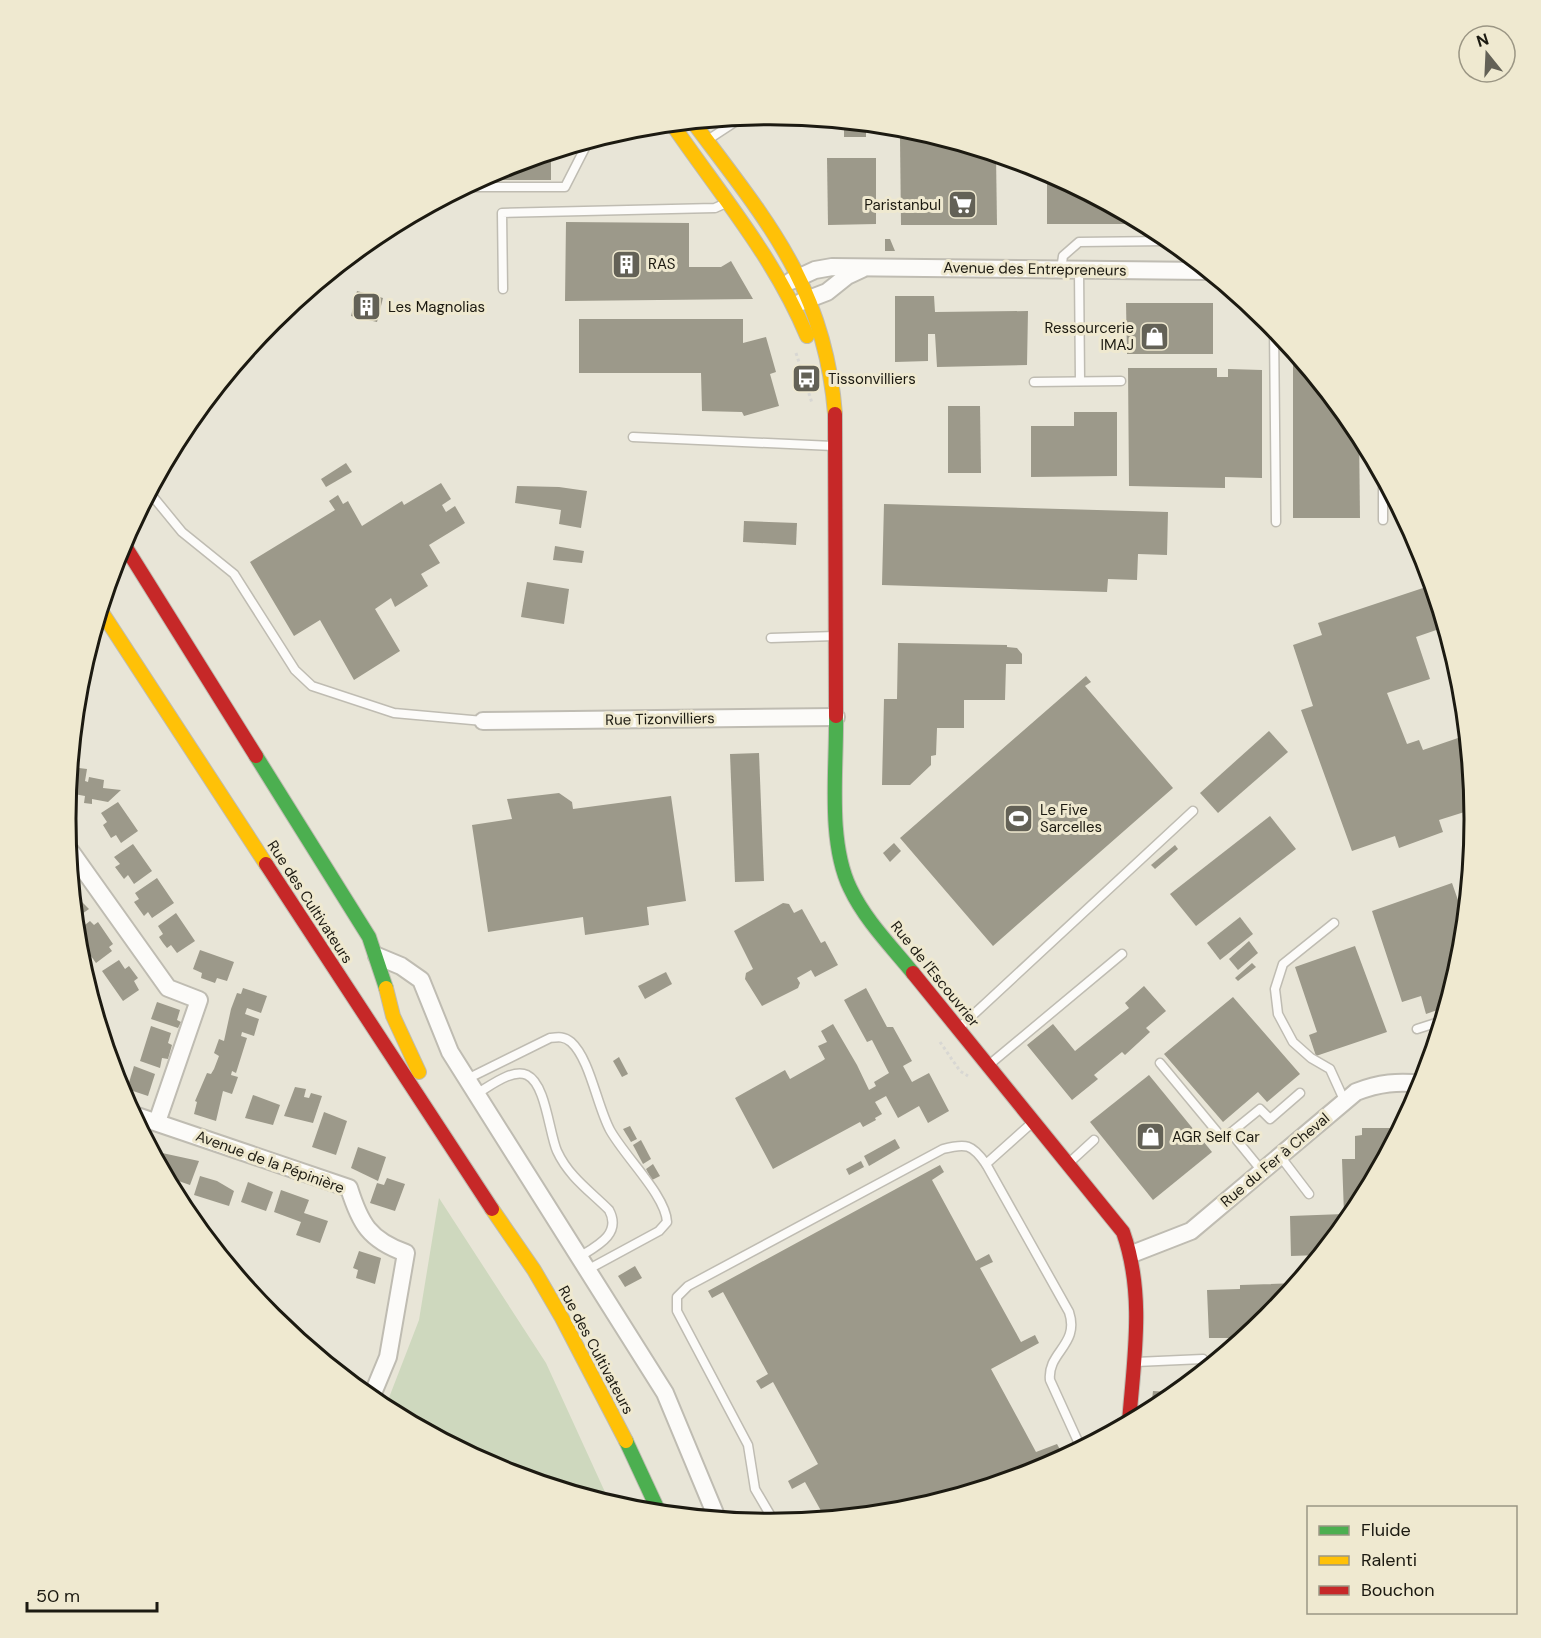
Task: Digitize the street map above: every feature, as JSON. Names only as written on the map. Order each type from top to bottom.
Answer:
[{"type":"main road","points":[[698,129],[784,246],[801,276],[803,301]]},
{"type":"main road","points":[[677,131],[769,255],[785,284],[803,301]]},
{"type":"main road","name":"Rue de l'Escouvrier","points":[[803,301],[807,336],[834,446],[837,838],[845,881],[868,918],[1123,1232],[1132,1254],[1136,1298],[1129,1412]]},
{"type":"main road","points":[[129,553],[369,937],[377,956],[386,993],[401,1037],[472,1181]]},
{"type":"main road","name":"Rue des Cultivateurs","points":[[106,619],[472,1181],[534,1270],[622,1433],[655,1503]]},
{"type":"main road","points":[[101,635],[340,980]]},
{"type":"main road","name":"Rue des Cultivateurs","points":[[492,1210],[520,1275],[544,1315]]},
{"type":"main road","name":"Rue des Cultivateurs","points":[[565,1355],[580,1384]]},
{"type":"street","name":"Avenue des Entrepreneurs","points":[[785,284],[823,268],[1195,270]]},
{"type":"street","points":[[803,301],[827,292],[847,276],[863,269]]},
{"type":"street","name":"Rue Tizonvilliers","points":[[483,721],[836,717]]},
{"type":"street","points":[[78,861],[168,988],[199,1000],[157,1122]]},
{"type":"street","points":[[377,956],[401,966],[421,980],[450,1052],[665,1394],[714,1511]]},
{"type":"street","name":"Rue du Fer à Cheval","points":[[1132,1254],[1191,1231],[1356,1092],[1376,1084],[1401,1081],[1413,1083]]},
{"type":"street","name":"Avenue de la Pépinière","points":[[144,1118],[349,1188],[358,1216],[370,1234],[406,1253],[388,1358],[375,1389]]},
{"type":"lane","points":[[691,151],[729,126]]},
{"type":"lane","points":[[486,187],[565,187],[583,151]]},
{"type":"lane","points":[[502,289],[502,213],[716,208],[743,190]]},
{"type":"lane","points":[[1061,270],[1063,256],[1079,242],[1155,241]]},
{"type":"lane","points":[[1079,270],[1080,381]]},
{"type":"lane","points":[[1274,342],[1276,522]]},
{"type":"lane","points":[[1034,382],[1121,381]]},
{"type":"lane","points":[[633,437],[834,446]]},
{"type":"lane","points":[[1383,493],[1383,520]]},
{"type":"lane","points":[[155,498],[182,532],[234,574],[295,670],[312,686],[394,713],[483,721]]},
{"type":"lane","points":[[771,638],[836,636]]},
{"type":"lane","points":[[958,1029],[1193,811]]},
{"type":"lane","points":[[1334,922],[1283,964],[1275,989],[1278,1014],[1293,1041],[1311,1058],[1330,1069],[1345,1102]]},
{"type":"lane","points":[[988,1066],[1122,954]]},
{"type":"lane","points":[[1417,1029],[1434,1024]]},
{"type":"lane","points":[[467,1079],[549,1038],[562,1037],[571,1043],[580,1056],[610,1129],[641,1176],[661,1199],[666,1210],[667,1222],[659,1231],[583,1263]]},
{"type":"lane","points":[[1160,1063],[1223,1139],[1260,1110],[1270,1119],[1300,1093]]},
{"type":"lane","points":[[476,1094],[508,1077],[521,1073],[529,1076],[537,1087],[561,1158],[580,1185],[609,1210],[613,1217],[612,1229],[607,1240],[583,1263]]},
{"type":"lane","points":[[986,1164],[1033,1122]]},
{"type":"lane","points":[[1231,1133],[1262,1172]]},
{"type":"lane","points":[[1068,1164],[1094,1140]]},
{"type":"lane","points":[[769,1513],[755,1489],[748,1445],[677,1311],[677,1297],[688,1286],[943,1149],[963,1144],[977,1151],[986,1164],[1069,1311],[1073,1324],[1071,1335],[1049,1370],[1050,1380],[1078,1441]]},
{"type":"lane","points":[[1280,1156],[1309,1194]]},
{"type":"lane","points":[[1132,1362],[1203,1359]]},
{"type":"path","points":[[795,350],[814,410]]},
{"type":"path","points":[[937,1034],[943,1048],[960,1071],[972,1078]]},
{"type":"green space","points":[[439,1198],[546,1363],[605,1493],[547,1476],[505,1460],[423,1420],[389,1398],[419,1320]]},
{"type":"building","points":[[844,129],[866,132],[866,137],[844,137]]},
{"type":"building","points":[[900,138],[950,149],[996,163],[997,225],[901,225]]},
{"type":"building","points":[[827,158],[876,158],[876,224],[828,225]]},
{"type":"building","points":[[551,161],[551,180],[501,180]]},
{"type":"building","points":[[1047,183],[1128,224],[1047,224]]},
{"type":"building","name":"RAS","points":[[566,222],[689,223],[689,267],[721,267],[731,261],[753,299],[565,301]]},
{"type":"building","points":[[885,239],[890,239],[895,251],[885,251]]},
{"type":"building","name":"Les Magnolias","points":[[357,291],[383,298],[377,322],[351,316]]},
{"type":"building","points":[[895,296],[934,296],[935,312],[1028,311],[1027,365],[937,367],[935,334],[928,334],[928,361],[895,362]]},
{"type":"building","points":[[1126,303],[1213,303],[1213,354],[1127,354]]},
{"type":"building","points":[[579,319],[743,319],[743,343],[766,337],[776,372],[770,374],[779,406],[744,416],[742,412],[702,411],[701,373],[579,373]]},
{"type":"building","points":[[1293,362],[1348,433],[1359,451],[1360,518],[1293,518]]},
{"type":"building","points":[[1128,368],[1217,368],[1217,377],[1228,377],[1228,369],[1262,370],[1262,478],[1225,477],[1225,488],[1129,486]]},
{"type":"building","points":[[948,406],[980,406],[981,473],[948,473]]},
{"type":"building","points":[[1074,412],[1117,412],[1117,476],[1031,477],[1031,426],[1074,426]]},
{"type":"building","points":[[346,463],[352,472],[326,487],[321,479]]},
{"type":"building","points":[[441,483],[451,499],[442,505],[446,512],[455,506],[465,523],[429,545],[440,563],[421,574],[428,586],[395,607],[391,598],[375,609],[400,651],[354,680],[320,620],[294,636],[250,562],[335,510],[329,501],[338,495],[343,504],[348,501],[362,526],[402,501],[404,505]]},
{"type":"building","points":[[517,486],[559,487],[587,491],[581,528],[559,524],[561,510],[515,503]]},
{"type":"building","points":[[884,504],[1168,512],[1167,555],[1138,554],[1137,580],[1108,579],[1107,592],[882,585]]},
{"type":"building","points":[[744,521],[797,523],[796,545],[743,542]]},
{"type":"building","points":[[555,546],[584,551],[582,563],[553,560]]},
{"type":"building","points":[[527,582],[569,589],[564,624],[521,617]]},
{"type":"building","points":[[1425,587],[1438,629],[1416,637],[1430,679],[1387,693],[1407,744],[1419,740],[1423,750],[1458,738],[1463,774],[1464,812],[1439,820],[1443,832],[1399,848],[1395,836],[1352,851],[1301,710],[1313,706],[1293,645],[1322,635],[1318,623]]},
{"type":"building","points":[[898,643],[1007,645],[1007,647],[1017,648],[1022,654],[1022,664],[1006,664],[1005,700],[964,700],[964,728],[937,728],[936,755],[931,756],[931,765],[910,785],[882,785],[884,699],[897,699]]},
{"type":"building","points":[[1086,676],[1091,682],[1085,686],[1173,788],[993,946],[900,838]]},
{"type":"building","points":[[1269,731],[1288,752],[1218,813],[1200,793]]},
{"type":"building","points":[[759,753],[764,881],[735,882],[730,754]]},
{"type":"building","points":[[79,768],[87,769],[85,781],[88,782],[89,777],[104,780],[103,788],[121,790],[108,802],[92,799],[92,804],[84,803],[85,796],[77,795]]},
{"type":"building","points":[[559,793],[572,802],[573,809],[671,796],[686,901],[647,907],[649,925],[637,927],[585,935],[583,917],[488,932],[472,825],[512,819],[507,799]]},
{"type":"building","points":[[118,802],[138,831],[121,843],[116,835],[111,838],[103,825],[107,822],[101,813]]},
{"type":"building","points":[[1270,816],[1296,849],[1196,926],[1170,894]]},
{"type":"building","points":[[894,843],[901,851],[890,862],[883,853]]},
{"type":"building","points":[[133,844],[152,871],[134,884],[128,875],[124,879],[115,867],[120,864],[114,857]]},
{"type":"building","points":[[1175,845],[1178,849],[1155,869],[1151,865]]},
{"type":"building","points":[[157,878],[174,903],[152,918],[148,912],[144,916],[134,902],[139,899],[135,893]]},
{"type":"building","points":[[1452,883],[1459,904],[1459,910],[1438,1010],[1426,1014],[1421,996],[1402,1002],[1372,911]]},
{"type":"building","points":[[81,901],[89,909],[83,913]]},
{"type":"building","points":[[783,903],[789,904],[794,913],[802,909],[821,943],[825,941],[838,965],[815,977],[811,970],[797,978],[800,983],[798,988],[762,1006],[745,979],[746,973],[753,969],[734,931]]},
{"type":"building","points":[[176,913],[195,941],[177,953],[171,945],[167,948],[163,943],[159,937],[163,934],[158,926]]},
{"type":"building","points":[[1240,917],[1253,934],[1220,960],[1207,943]]},
{"type":"building","points":[[90,921],[94,925],[98,922],[113,944],[109,947],[112,951],[96,963],[90,955],[85,925]]},
{"type":"building","points":[[1249,941],[1258,953],[1238,970],[1229,959]]},
{"type":"building","points":[[1355,946],[1387,1032],[1316,1056],[1309,1035],[1317,1032],[1295,967]]},
{"type":"building","points":[[200,950],[234,962],[227,981],[217,978],[215,983],[201,978],[202,973],[193,969]]},
{"type":"building","points":[[119,960],[125,969],[129,966],[138,978],[134,981],[139,990],[123,1001],[102,971]]},
{"type":"building","points":[[1252,963],[1256,967],[1238,981],[1235,978]]},
{"type":"building","points":[[666,972],[672,984],[645,999],[638,986]]},
{"type":"building","points":[[1144,986],[1166,1011],[1146,1028],[1150,1032],[1125,1055],[1122,1052],[1094,1075],[1098,1079],[1072,1100],[1027,1045],[1053,1024],[1075,1051],[1129,1008],[1125,1003]]},
{"type":"building","points":[[243,988],[267,996],[261,1013],[247,1008],[245,1014],[259,1019],[254,1036],[242,1032],[241,1036],[247,1038],[236,1073],[232,1071],[231,1075],[238,1077],[232,1094],[223,1091],[216,1121],[194,1114],[197,1102],[195,1101],[207,1073],[211,1074],[214,1069],[219,1056],[214,1053],[219,1039],[224,1041],[231,1009],[237,993],[241,994]]},
{"type":"building","points":[[866,988],[887,1027],[893,1027],[912,1061],[903,1066],[912,1082],[929,1073],[949,1111],[928,1123],[919,1106],[898,1118],[886,1096],[875,1102],[882,1114],[875,1118],[876,1120],[863,1127],[860,1122],[773,1169],[735,1098],[785,1070],[790,1079],[825,1059],[818,1046],[827,1042],[821,1031],[833,1024],[869,1090],[876,1086],[874,1082],[889,1073],[872,1040],[867,1042],[844,1000]]},
{"type":"building","points":[[1233,997],[1300,1074],[1267,1102],[1258,1092],[1223,1122],[1164,1054]]},
{"type":"building","points":[[157,1002],[180,1010],[177,1020],[181,1022],[178,1028],[151,1019]]},
{"type":"building","points":[[151,1026],[171,1033],[168,1043],[172,1045],[168,1059],[162,1058],[160,1068],[140,1061]]},
{"type":"building","points":[[619,1057],[628,1074],[622,1077],[613,1061]]},
{"type":"building","points":[[134,1066],[155,1074],[148,1096],[132,1091],[129,1084]]},
{"type":"building","name":"AGR Self Car","points":[[1149,1075],[1212,1152],[1153,1200],[1090,1122]]},
{"type":"building","points":[[295,1087],[306,1089],[304,1097],[309,1098],[311,1093],[322,1096],[313,1123],[284,1116]]},
{"type":"building","points":[[253,1095],[280,1105],[273,1125],[245,1118]]},
{"type":"building","points":[[324,1112],[347,1121],[336,1155],[312,1147]]},
{"type":"building","points":[[630,1126],[637,1139],[631,1142],[623,1129]]},
{"type":"building","points":[[1362,1128],[1392,1128],[1372,1166],[1344,1211],[1342,1159],[1355,1159],[1355,1136],[1362,1135]]},
{"type":"building","points":[[895,1139],[900,1148],[869,1166],[864,1156]]},
{"type":"building","points":[[641,1140],[651,1159],[643,1164],[633,1145]]},
{"type":"building","points":[[358,1147],[386,1157],[378,1181],[351,1168]]},
{"type":"building","points":[[162,1153],[199,1161],[190,1185],[178,1181]]},
{"type":"building","points":[[861,1161],[864,1167],[849,1175],[846,1169]]},
{"type":"building","points":[[653,1164],[660,1176],[652,1180],[646,1169]]},
{"type":"building","points":[[940,1165],[944,1172],[932,1180],[976,1261],[989,1254],[993,1262],[980,1268],[1021,1342],[1035,1335],[1039,1343],[991,1369],[1036,1452],[1057,1444],[1060,1449],[994,1476],[950,1489],[906,1500],[821,1511],[805,1482],[792,1489],[788,1481],[818,1464],[773,1382],[761,1389],[756,1381],[768,1374],[723,1292],[712,1298],[708,1291]]},
{"type":"building","points":[[200,1176],[217,1181],[234,1191],[229,1206],[194,1195]]},
{"type":"building","points":[[387,1178],[405,1184],[395,1211],[370,1203],[377,1183],[384,1185]]},
{"type":"building","points":[[248,1182],[273,1192],[266,1211],[241,1202]]},
{"type":"building","points":[[281,1190],[309,1200],[304,1213],[328,1221],[320,1243],[296,1235],[301,1222],[274,1212]]},
{"type":"building","points":[[1341,1214],[1309,1255],[1291,1256],[1290,1216]]},
{"type":"building","points":[[359,1251],[381,1258],[375,1284],[356,1278],[358,1270],[353,1268]]},
{"type":"building","points":[[635,1266],[642,1278],[625,1287],[618,1276]]},
{"type":"building","points":[[1286,1283],[1231,1338],[1209,1338],[1207,1290],[1240,1289],[1240,1285]]},
{"type":"building","points":[[1153,1391],[1162,1392],[1156,1396],[1152,1398]]},
{"type":"traffic: fast","points":[[836,716],[836,826],[843,869],[850,888],[863,911],[913,973]]},
{"type":"traffic: fast","points":[[256,756],[369,937],[386,988]]},
{"type":"traffic: fast","points":[[626,1441],[655,1503]]},
{"type":"traffic: slow","points":[[698,129],[767,224],[788,257],[805,291],[819,328],[829,369],[835,414]]},
{"type":"traffic: slow","points":[[677,131],[779,279],[807,336]]},
{"type":"traffic: slow","points":[[106,619],[266,864]]},
{"type":"traffic: slow","points":[[386,988],[393,1016],[419,1072]]},
{"type":"traffic: slow","points":[[492,1209],[534,1270],[562,1318],[626,1441]]},
{"type":"traffic: jam","points":[[835,414],[836,716]]},
{"type":"traffic: jam","points":[[129,553],[256,756]]},
{"type":"traffic: jam","points":[[266,864],[492,1209]]},
{"type":"traffic: jam","points":[[913,973],[1123,1232],[1130,1255],[1136,1302],[1130,1412]]},
{"type":"place","name":"Paristanbul","points":[[962,205]]},
{"type":"place","name":"RAS","points":[[627,264]]},
{"type":"place","name":"Les Magnolias","points":[[367,307]]},
{"type":"place","name":"Ressourcerie IMAJ","points":[[1155,337]]},
{"type":"place","name":"Tissonvilliers","points":[[807,379]]},
{"type":"place","name":"Le Five Sarcelles","points":[[1019,819]]},
{"type":"place","name":"AGR Self Car","points":[[1151,1137]]}]
